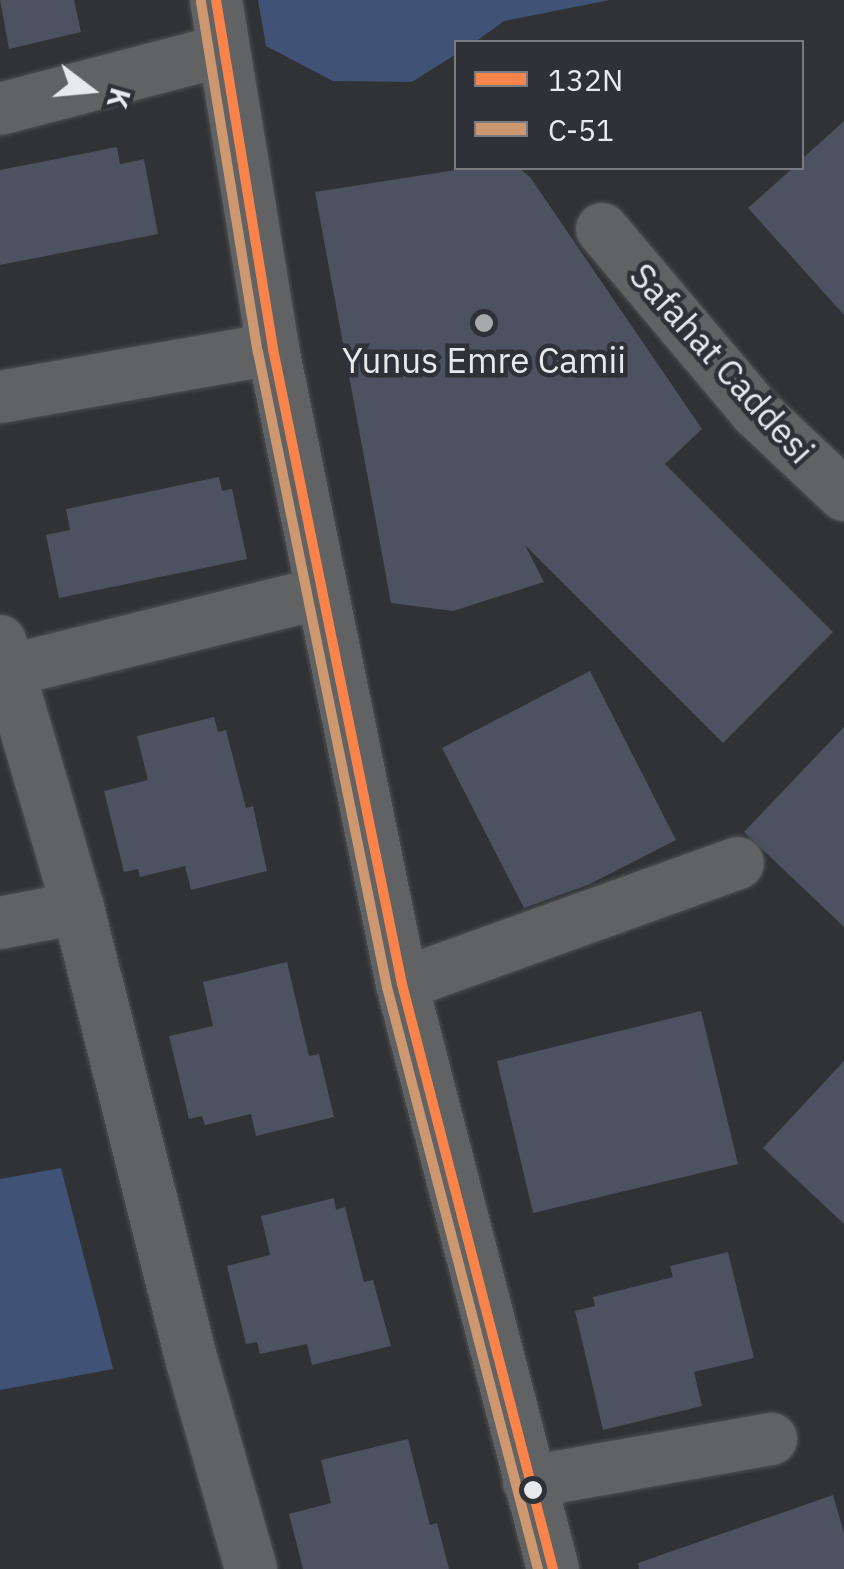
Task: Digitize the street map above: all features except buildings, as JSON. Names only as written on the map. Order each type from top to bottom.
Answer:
[{"type":"street","points":[[0,109],[219,25],[273,349],[402,984],[552,1569]]},
{"type":"street","name":"Safahat Caddesi","points":[[602,229],[756,412],[844,495]]},
{"type":"street","points":[[0,397],[273,349]]},
{"type":"street","points":[[252,1569],[193,1365],[78,908],[3,662],[322,593]]},
{"type":"street","points":[[402,984],[738,862]]},
{"type":"street","points":[[0,923],[78,908]]},
{"type":"street","points":[[529,1482],[772,1439]]},
{"type":"shaded area","points":[[258,0],[610,0],[504,21],[478,40],[454,40],[454,55],[412,82],[333,81],[266,46]]},
{"type":"shaded area","points":[[61,1168],[113,1369],[0,1390],[0,1179]]},
{"type":"transit line","name":"132N","points":[[216,0],[273,349],[402,984],[553,1569]]},
{"type":"transit line","name":"C-51","points":[[201,2],[258,352],[387,987],[538,1569]]},
{"type":"place","name":"Yunus Emre Camii","points":[[484,323]]}]
